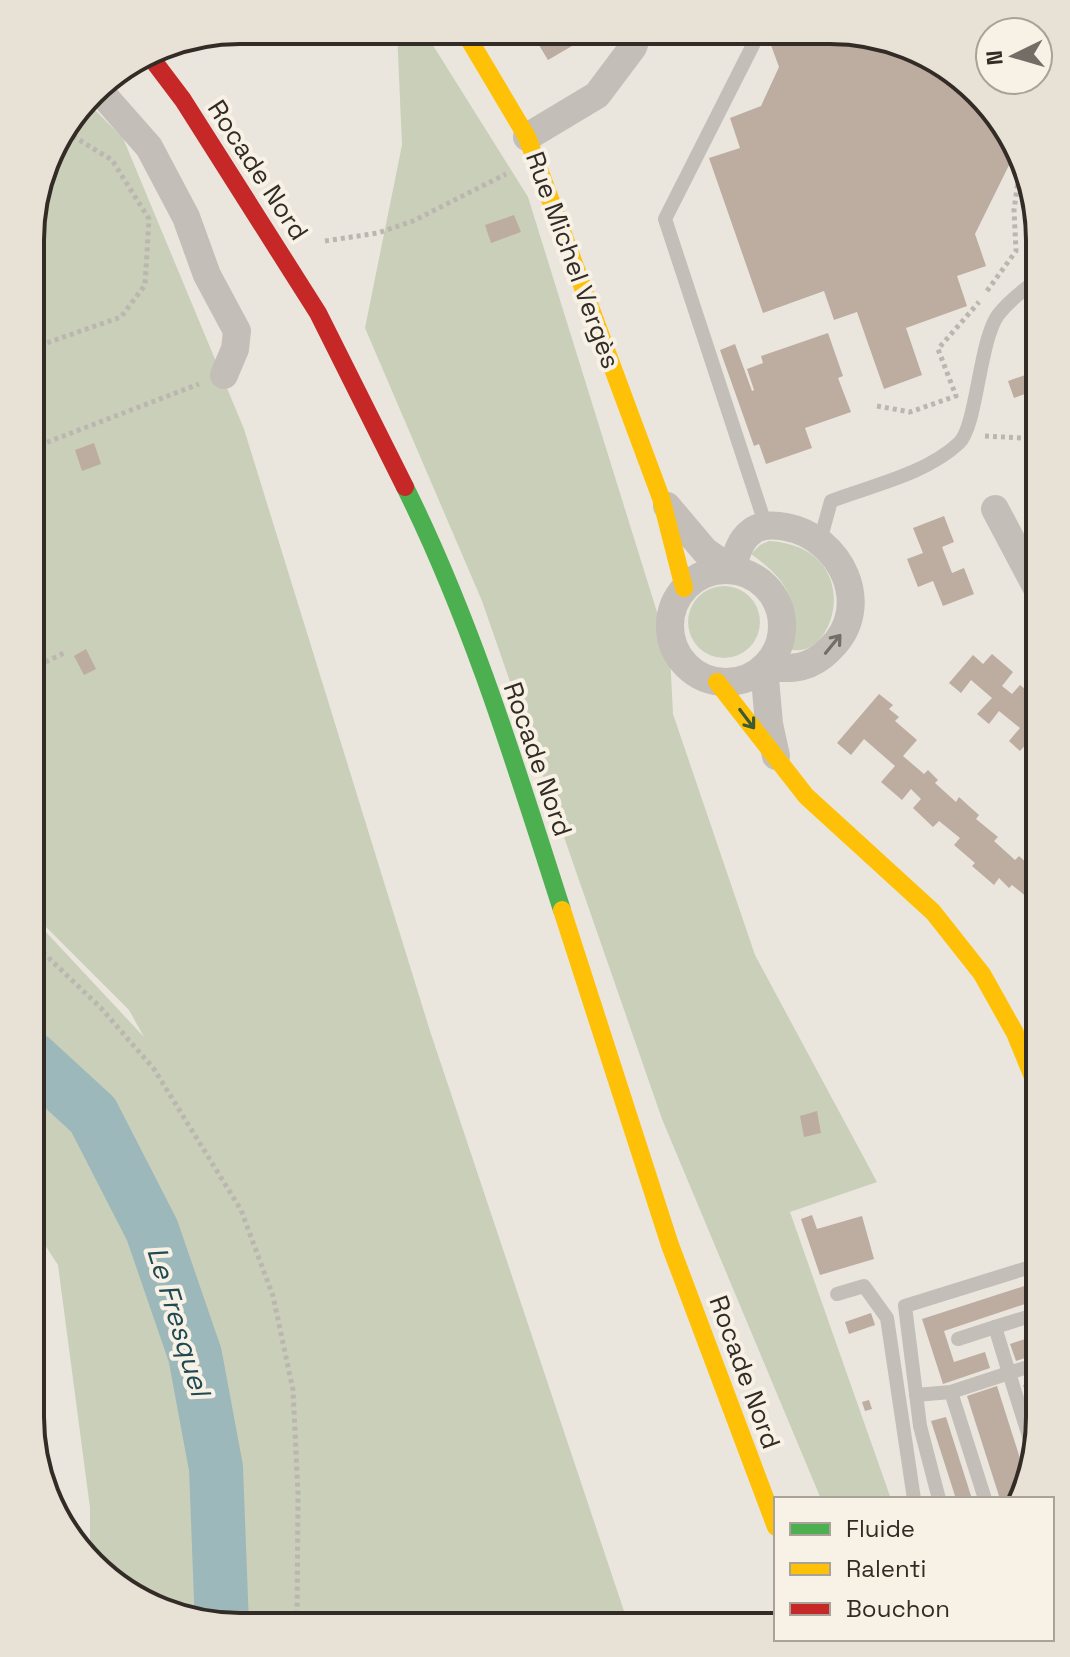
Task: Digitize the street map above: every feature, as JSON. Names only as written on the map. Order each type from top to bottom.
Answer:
[{"type":"main road","name":"Rue Michel Vergès","points":[[471,44],[531,148],[661,498],[684,588]]},
{"type":"main road","name":"Rocade Nord","points":[[155,63],[192,114],[318,313],[427,532],[502,725],[670,1245],[774,1522]]},
{"type":"main road","points":[[717,682],[806,796],[933,912],[982,974],[1026,1058]]},
{"type":"street","points":[[531,148],[597,95],[634,44]]},
{"type":"street","points":[[106,98],[149,147],[186,217],[207,275],[237,331],[235,349],[224,375]]},
{"type":"street","name":"Rue Michel Vergès","points":[[661,498],[705,551],[732,570]]},
{"type":"street","points":[[995,509],[1026,568]]},
{"type":"street","points":[[732,570],[738,548],[751,531],[766,526],[796,529],[820,541],[845,570],[850,588],[847,622],[838,641],[816,663],[786,669],[764,667]]},
{"type":"street","points":[[732,570],[752,576],[769,589],[779,608],[782,629],[777,650],[764,667],[742,680],[717,682],[693,671],[676,652],[670,619],[675,602],[684,588],[706,573],[732,570]]},
{"type":"street","points":[[764,667],[769,724],[776,757]]},
{"type":"lane","points":[[753,44],[665,219],[766,526]]},
{"type":"lane","points":[[820,541],[831,501],[924,466],[962,441],[980,369],[998,315],[1026,290]]},
{"type":"lane","points":[[938,1497],[920,1426],[905,1306],[1026,1268]]},
{"type":"lane","points":[[837,1294],[864,1286],[887,1318],[914,1497]]},
{"type":"lane","points":[[958,1339],[1026,1317]]},
{"type":"lane","points":[[995,1327],[1026,1427]]},
{"type":"lane","points":[[916,1395],[951,1392],[1026,1368]]},
{"type":"lane","points":[[951,1392],[984,1497]]},
{"type":"path","points":[[44,344],[121,317],[145,285],[149,219],[112,160],[74,137]]},
{"type":"path","points":[[325,241],[378,233],[413,221],[531,148]]},
{"type":"path","points":[[877,406],[910,412],[956,396],[938,349],[986,293],[1016,251],[1014,210],[1017,185]]},
{"type":"path","points":[[44,443],[224,375]]},
{"type":"path","points":[[962,441],[986,436],[1026,438]]},
{"type":"path","points":[[44,663],[64,653]]},
{"type":"path","points":[[44,953],[101,1008],[154,1069],[241,1210],[273,1296],[293,1390],[298,1494],[297,1613]]},
{"type":"green space","points":[[398,44],[432,44],[528,197],[670,654],[673,714],[755,955],[877,1182],[790,1212],[890,1497],[820,1497],[662,1119],[482,601],[365,328],[402,145]]},
{"type":"green space","points":[[95,110],[123,138],[244,429],[430,1031],[625,1613],[215,1611],[165,1598],[142,1587],[121,1572],[90,1542],[90,1508],[58,1265],[44,1244],[44,930],[144,1037],[129,1010],[44,925],[44,240],[54,177],[77,131]]},
{"type":"green space","points":[[769,541],[800,548],[820,563],[831,582],[834,603],[829,623],[820,639],[806,649],[789,649],[794,619],[789,594],[774,573],[751,554]]},
{"type":"green space","points":[[724,586],[744,592],[754,602],[760,622],[754,642],[744,652],[724,658],[704,652],[694,642],[688,622],[694,602],[704,592]]},
{"type":"building","points":[[538,44],[575,44],[548,60]]},
{"type":"building","points":[[771,44],[855,46],[905,59],[928,70],[968,102],[1000,142],[1010,163],[975,234],[986,266],[957,276],[967,306],[906,328],[922,375],[884,389],[857,312],[834,320],[824,291],[763,313],[709,158],[740,148],[730,118],[761,106],[779,67]]},
{"type":"building","points":[[514,215],[521,232],[491,243],[485,225]]},
{"type":"building","points":[[828,333],[843,376],[838,378],[851,412],[805,428],[812,448],[766,464],[759,444],[754,446],[720,350],[735,344],[752,391],[747,369],[763,363],[761,356]]},
{"type":"building","points":[[1026,375],[1026,394],[1014,398],[1008,381]]},
{"type":"building","points":[[94,443],[101,464],[82,471],[75,450]]},
{"type":"building","points":[[944,516],[954,542],[942,547],[952,573],[964,568],[974,594],[943,606],[933,581],[918,587],[907,559],[923,553],[913,528]]},
{"type":"building","points":[[86,649],[96,669],[84,675],[74,656]]},
{"type":"building","points":[[992,654],[1013,672],[1002,686],[1012,694],[1020,685],[1026,690],[1026,744],[1020,751],[1009,741],[1020,728],[999,711],[989,724],[977,714],[992,698],[971,680],[961,693],[949,683],[973,655],[983,664]]},
{"type":"building","points":[[879,694],[893,705],[889,709],[899,717],[895,721],[917,740],[903,756],[924,774],[928,770],[938,780],[935,783],[956,802],[959,797],[979,815],[976,819],[998,837],[994,841],[1015,860],[1019,856],[1026,862],[1026,896],[1012,885],[1009,888],[999,878],[994,885],[972,866],[975,863],[954,845],[960,838],[939,821],[933,827],[913,808],[921,799],[911,789],[902,800],[881,782],[895,766],[864,739],[851,755],[837,743]]},
{"type":"building","points":[[817,1111],[821,1133],[804,1137],[800,1116]]},
{"type":"building","points":[[812,1215],[817,1229],[862,1216],[874,1259],[820,1275],[801,1219]]},
{"type":"building","points":[[1026,1286],[1026,1304],[944,1331],[954,1362],[985,1352],[990,1368],[943,1384],[922,1319]]},
{"type":"building","points":[[871,1313],[875,1325],[849,1334],[845,1322]]},
{"type":"building","points":[[1026,1339],[1026,1358],[1016,1361],[1010,1344]]},
{"type":"building","points":[[997,1386],[1021,1460],[1009,1497],[999,1497],[967,1396]]},
{"type":"building","points":[[869,1400],[872,1409],[865,1411],[862,1402]]},
{"type":"building","points":[[946,1417],[971,1497],[955,1497],[931,1421]]},
{"type":"waterway","name":"Le Fresquel","points":[[44,1070],[93,1115],[152,1230],[195,1355],[216,1468],[221,1612]]},
{"type":"traffic: fast","points":[[405,487],[472,642],[562,910]]},
{"type":"traffic: slow","points":[[472,44],[527,137],[661,498],[684,588]]},
{"type":"traffic: slow","points":[[717,682],[806,796],[933,912],[982,974],[1015,1033],[1026,1060]]},
{"type":"traffic: slow","points":[[562,910],[670,1245],[774,1522]]},
{"type":"traffic: jam","points":[[155,63],[183,100],[318,313],[405,487]]}]
